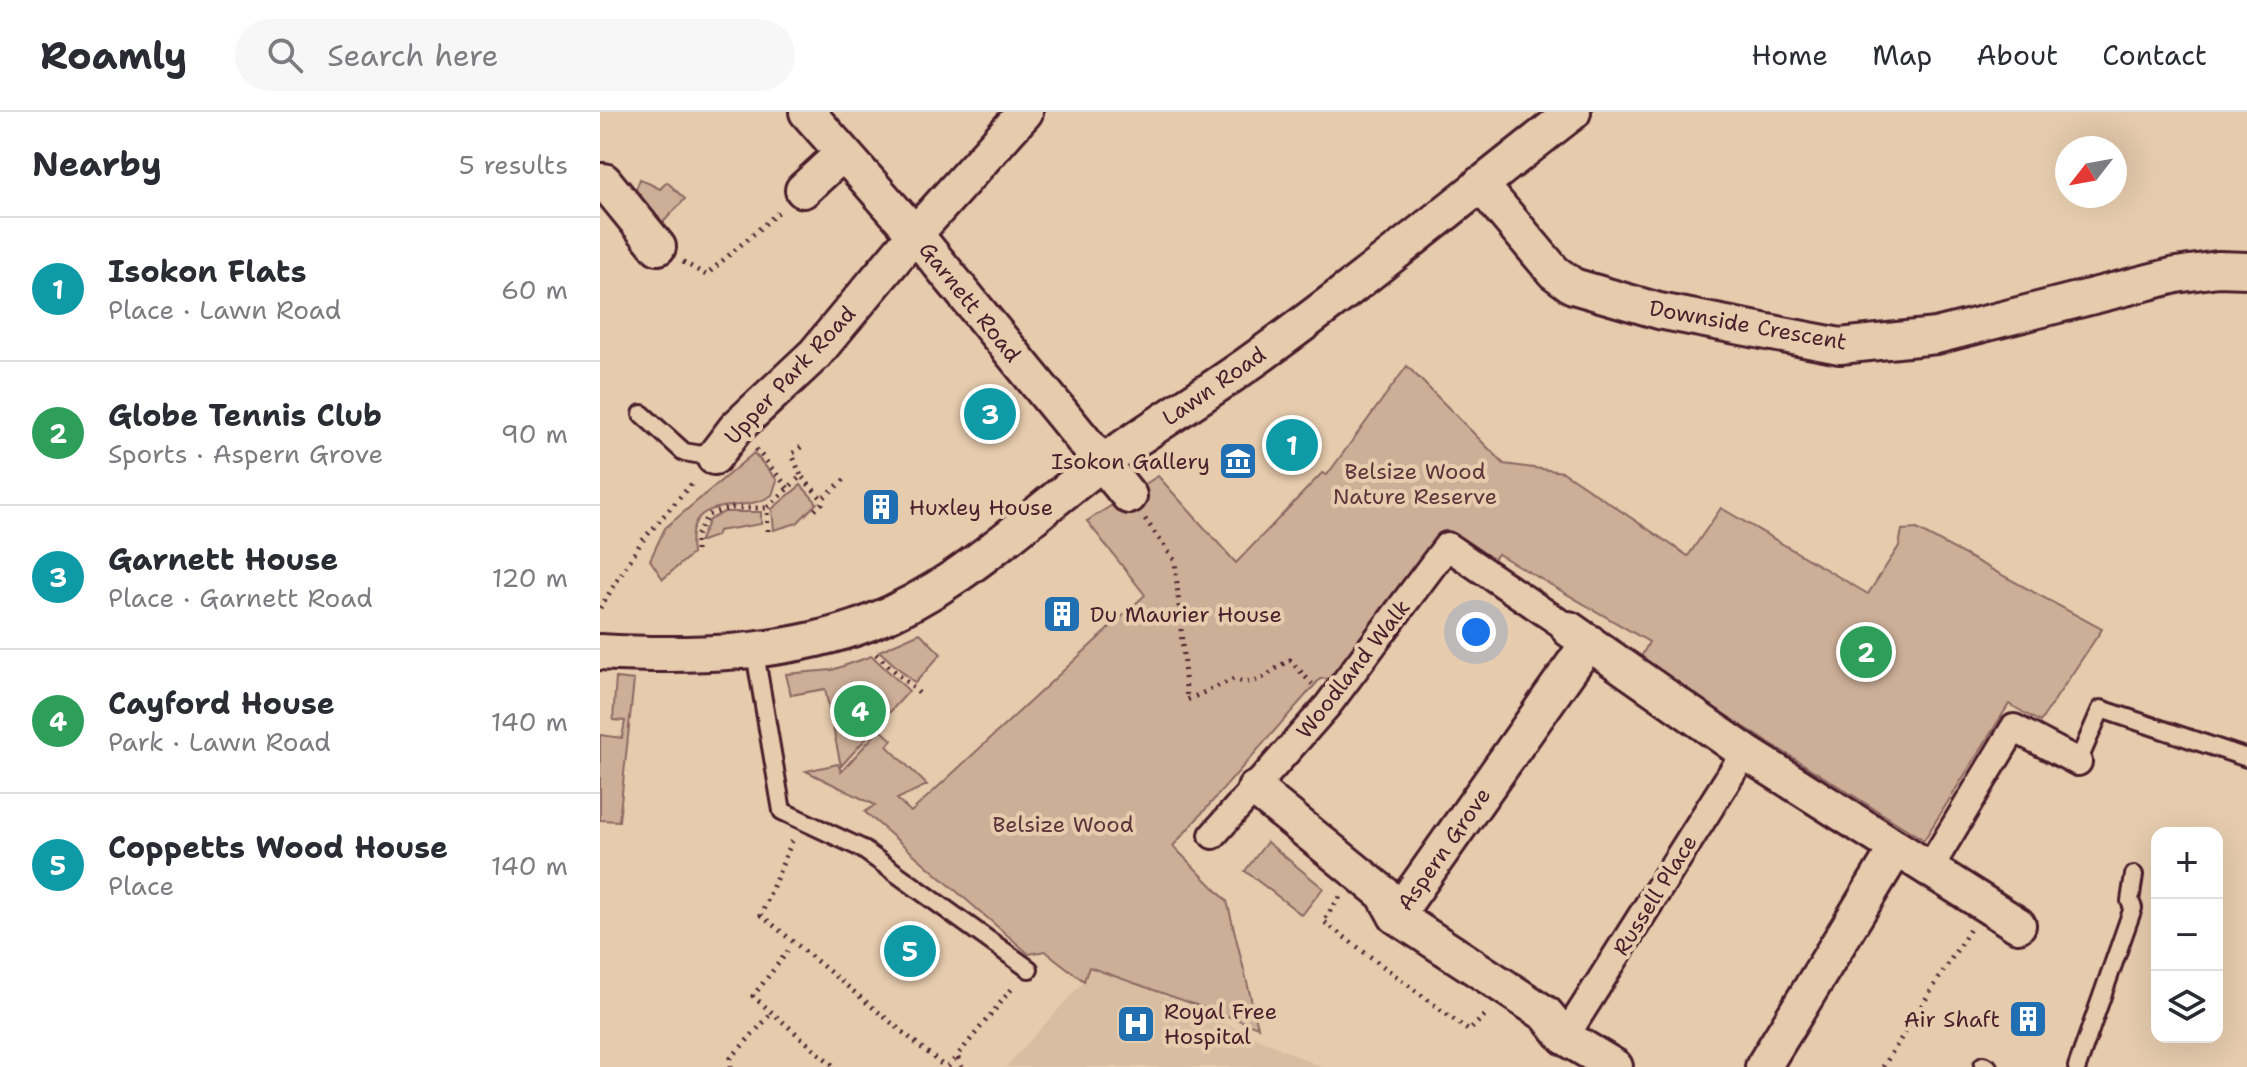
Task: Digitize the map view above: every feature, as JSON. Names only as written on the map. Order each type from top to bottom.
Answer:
[{"type":"street","name":"Garnett Road","points":[[807,112],[915,234],[1129,496]]},
{"type":"street","name":"Upper Park Road","points":[[714,457],[738,426],[815,354],[915,234],[1025,112]]},
{"type":"street","name":"Lawn Road","points":[[600,652],[653,655],[820,638],[898,611],[976,565],[1101,463],[1248,364],[1573,112]]},
{"type":"street","points":[[803,190],[842,154]]},
{"type":"street","points":[[600,181],[604,181],[658,247]]},
{"type":"street","name":"Downside Crescent","points":[[1480,184],[1536,253],[1573,286],[1659,311],[1840,346],[1936,336],[2176,275],[2218,269],[2247,270]]},
{"type":"street","name":"Woodland Walk","points":[[1213,835],[1328,705],[1447,546],[1579,636]]},
{"type":"street","points":[[1579,636],[1745,752],[2018,925]]},
{"type":"street","name":"Aspern Grove","points":[[1579,636],[1396,916],[1546,1014],[1565,1037],[1615,1067]]},
{"type":"street","points":[[1929,869],[2014,728],[2078,762]]},
{"type":"street","name":"Russell Place","points":[[1565,1037],[1745,752]]},
{"type":"street","points":[[1255,789],[1384,894],[1396,916]]},
{"type":"street","points":[[1763,1067],[1896,849]]},
{"type":"lane","points":[[642,414],[684,452],[714,457]]},
{"type":"lane","points":[[754,647],[782,811],[861,848],[1029,969]]},
{"type":"lane","points":[[2078,762],[2101,709],[2247,758]]},
{"type":"lane","points":[[2077,1067],[2133,908],[2130,901],[2134,875]]},
{"type":"path","points":[[658,247],[706,275],[803,190]]},
{"type":"path","points":[[738,426],[788,488]]},
{"type":"path","points":[[801,447],[792,454],[801,476],[822,499]]},
{"type":"path","points":[[600,608],[642,541],[714,457]]},
{"type":"path","points":[[696,551],[696,536],[708,515],[729,508],[767,508],[801,476]]},
{"type":"path","points":[[815,510],[822,499],[845,479]]},
{"type":"path","points":[[1129,496],[1175,561],[1187,700],[1234,679],[1246,684],[1266,678],[1290,660],[1328,705]]},
{"type":"path","points":[[767,508],[768,531]]},
{"type":"path","points":[[849,629],[922,696]]},
{"type":"path","points":[[801,820],[761,915],[947,1067],[1029,969]]},
{"type":"path","points":[[1357,872],[1323,921],[1469,1031],[1483,1015],[1517,997]]},
{"type":"path","points":[[1883,1067],[1985,904]]},
{"type":"path","points":[[788,951],[753,996],[835,1067]]},
{"type":"path","points":[[731,1067],[731,1058],[772,1013]]},
{"type":"path","points":[[957,1056],[962,1067]]},
{"type":"shaded area","name":"Royal Free Hospital","points":[[1089,966],[1105,969],[1321,1067],[1006,1067],[1084,981]]},
{"type":"green space","points":[[640,179],[660,189],[667,182],[685,199],[654,232],[632,200]]},
{"type":"green space","points":[[1407,366],[1504,464],[1563,472],[1688,556],[1721,508],[1868,594],[1899,546],[1902,530],[1917,529],[2102,629],[2040,722],[2009,704],[1924,840],[1639,661],[1649,642],[1498,554],[1493,560],[1464,542],[1335,678],[1320,679],[1173,846],[1227,901],[1258,1027],[1089,967],[1084,981],[1045,951],[1029,954],[865,812],[875,805],[806,771],[838,764],[841,772],[880,729],[892,740],[887,746],[927,785],[897,799],[911,812],[1145,595],[1087,521],[1158,476],[1236,563],[1322,473],[1327,475]]},
{"type":"green space","points":[[754,453],[777,480],[772,495],[759,501],[706,512],[697,520],[692,533],[692,554],[663,579],[650,560],[665,528]]},
{"type":"green space","points":[[801,485],[817,503],[797,523],[774,530],[772,509]]},
{"type":"green space","points":[[724,512],[761,512],[761,524],[718,531],[716,536],[699,542],[709,520]]},
{"type":"green space","points":[[920,633],[941,654],[915,683],[879,651]]},
{"type":"green space","points":[[872,656],[909,691],[841,766],[825,689],[791,695],[786,674],[832,670]]},
{"type":"green space","points":[[616,678],[634,680],[619,821],[600,820],[600,735],[622,738],[625,721],[613,720]]},
{"type":"green space","points":[[1267,842],[1323,888],[1302,915],[1245,871]]},
{"type":"place","name":"Garnett House","points":[[990,414]]},
{"type":"place","name":"Isokon Flats","points":[[1292,445]]},
{"type":"place","name":"Isokon Gallery","points":[[1238,461]]},
{"type":"place","name":"Huxley House","points":[[881,507]]},
{"type":"place","name":"Du Maurier House","points":[[1062,614]]},
{"type":"place","name":"Globe Tennis Club","points":[[1866,652]]},
{"type":"place","name":"Cayford House","points":[[860,711]]},
{"type":"place","name":"Coppetts Wood House","points":[[910,951]]},
{"type":"place","name":"Air Shaft","points":[[2028,1019]]},
{"type":"place","name":"Royal Free Hospital","points":[[1136,1024]]},
{"type":"park label","name":"Belsize Wood Nature Reserve","points":[[1415,484]]},
{"type":"park label","name":"Belsize Wood","points":[[1063,824]]}]
